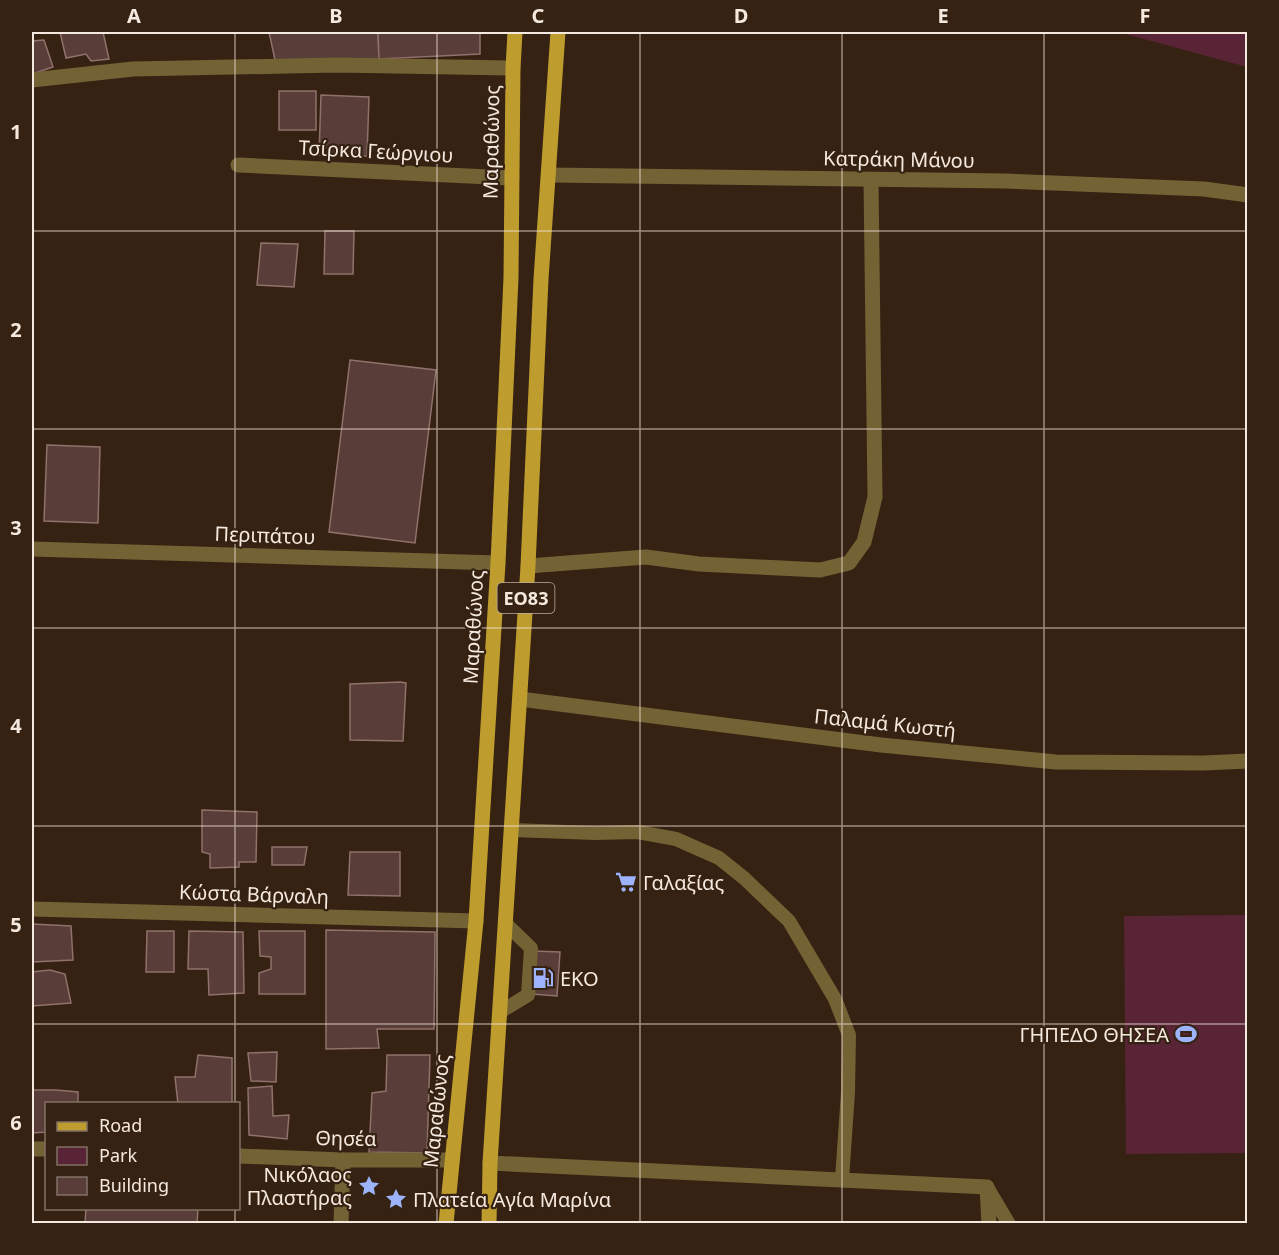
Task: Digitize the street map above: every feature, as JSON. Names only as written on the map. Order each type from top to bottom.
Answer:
[{"type":"main road","name":"Μαραθώνος","points":[[446,1224],[476,921],[498,563],[511,278],[515,32]]},
{"type":"main road","name":"ΕΟ83","points":[[489,1224],[490,1163],[528,566],[541,279],[558,32]]},
{"type":"street","points":[[32,80],[133,69],[337,65],[513,68]]},
{"type":"street","name":"Τσίρκα Γεώργιου","points":[[238,165],[512,178]]},
{"type":"street","name":"Κατράκη Μάνου","points":[[549,175],[1005,181],[1204,189],[1248,195]]},
{"type":"street","points":[[528,566],[646,556],[699,564],[820,570],[849,563],[864,542],[875,497],[871,180]]},
{"type":"street","name":"Περιπάτου","points":[[32,549],[498,563]]},
{"type":"street","name":"Παλαμά Κωστή","points":[[520,699],[881,745],[1056,762],[1248,761]]},
{"type":"street","name":"Κώστα Βάρναλη","points":[[32,909],[476,921]]},
{"type":"street","name":"Θησέα","points":[[240,1156],[343,1160],[452,1160]]},
{"type":"street","points":[[341,1224],[343,1160]]},
{"type":"street","points":[[490,1163],[987,1186],[989,1224]]},
{"type":"lane","points":[[512,830],[638,832],[676,839],[718,858],[744,878],[789,921],[835,999],[849,1035],[842,1179]]},
{"type":"lane","points":[[500,1012],[528,995],[531,948],[506,924]]},
{"type":"lane","points":[[987,1186],[1009,1224]]},
{"type":"green space","points":[[1118,32],[1247,32],[1247,67]]},
{"type":"green space","name":"ΓΗΠΕΔΟ ΘΗΣΕΑ","points":[[1247,915],[1247,1153],[1126,1154],[1124,916]]},
{"type":"building","points":[[60,32],[103,32],[109,59],[91,61],[86,54],[66,58]]},
{"type":"building","points":[[269,32],[378,32],[379,59],[275,60]]},
{"type":"building","points":[[378,32],[480,32],[480,54],[379,59]]},
{"type":"building","points":[[44,40],[53,67],[32,74],[32,41]]},
{"type":"building","points":[[279,91],[316,91],[316,130],[279,130]]},
{"type":"building","points":[[321,95],[369,97],[367,156],[319,155]]},
{"type":"building","points":[[325,231],[354,231],[353,274],[324,274]]},
{"type":"building","points":[[261,243],[298,244],[294,287],[257,285]]},
{"type":"building","points":[[350,360],[436,370],[415,543],[329,532]]},
{"type":"building","points":[[47,445],[100,447],[98,523],[44,521]]},
{"type":"building","points":[[406,683],[403,741],[350,740],[350,684]]},
{"type":"building","points":[[202,810],[257,812],[256,862],[239,862],[239,867],[210,868],[210,854],[202,852]]},
{"type":"building","points":[[272,847],[307,847],[304,865],[272,865]]},
{"type":"building","points":[[350,852],[400,852],[400,896],[348,895]]},
{"type":"building","points":[[32,924],[71,926],[73,960],[32,962]]},
{"type":"building","points":[[326,930],[435,932],[434,1029],[377,1029],[379,1048],[326,1049]]},
{"type":"building","points":[[147,931],[174,931],[174,972],[146,972]]},
{"type":"building","points":[[189,931],[243,932],[244,993],[209,995],[208,969],[188,969]]},
{"type":"building","points":[[259,931],[305,931],[305,994],[259,994],[259,973],[271,969],[271,957],[260,956]]},
{"type":"building","points":[[534,951],[560,952],[557,996],[532,994]]},
{"type":"building","points":[[50,970],[65,974],[71,1003],[32,1006],[32,972]]},
{"type":"building","points":[[277,1052],[276,1082],[251,1081],[248,1053]]},
{"type":"building","points":[[198,1055],[232,1058],[232,1102],[178,1102],[175,1077],[195,1077]]},
{"type":"building","points":[[387,1055],[430,1055],[427,1153],[369,1152],[372,1093],[386,1091]]},
{"type":"building","points":[[272,1086],[273,1116],[289,1115],[287,1139],[249,1135],[248,1088]]},
{"type":"building","points":[[32,1090],[78,1092],[78,1102],[45,1102],[45,1132],[32,1133]]},
{"type":"building","points":[[86,1210],[198,1210],[197,1224],[85,1224]]},
{"type":"place","name":"Γαλαξίας","points":[[626,882]]},
{"type":"place","name":"EKO","points":[[543,978]]},
{"type":"place","name":"ΓΗΠΕΔΟ ΘΗΣΕΑ","points":[[1186,1034]]},
{"type":"place","name":"Νικόλαος Πλαστήρας","points":[[369,1186]]},
{"type":"place","name":"Πλατεία Αγία Μαρίνα","points":[[396,1199]]}]
